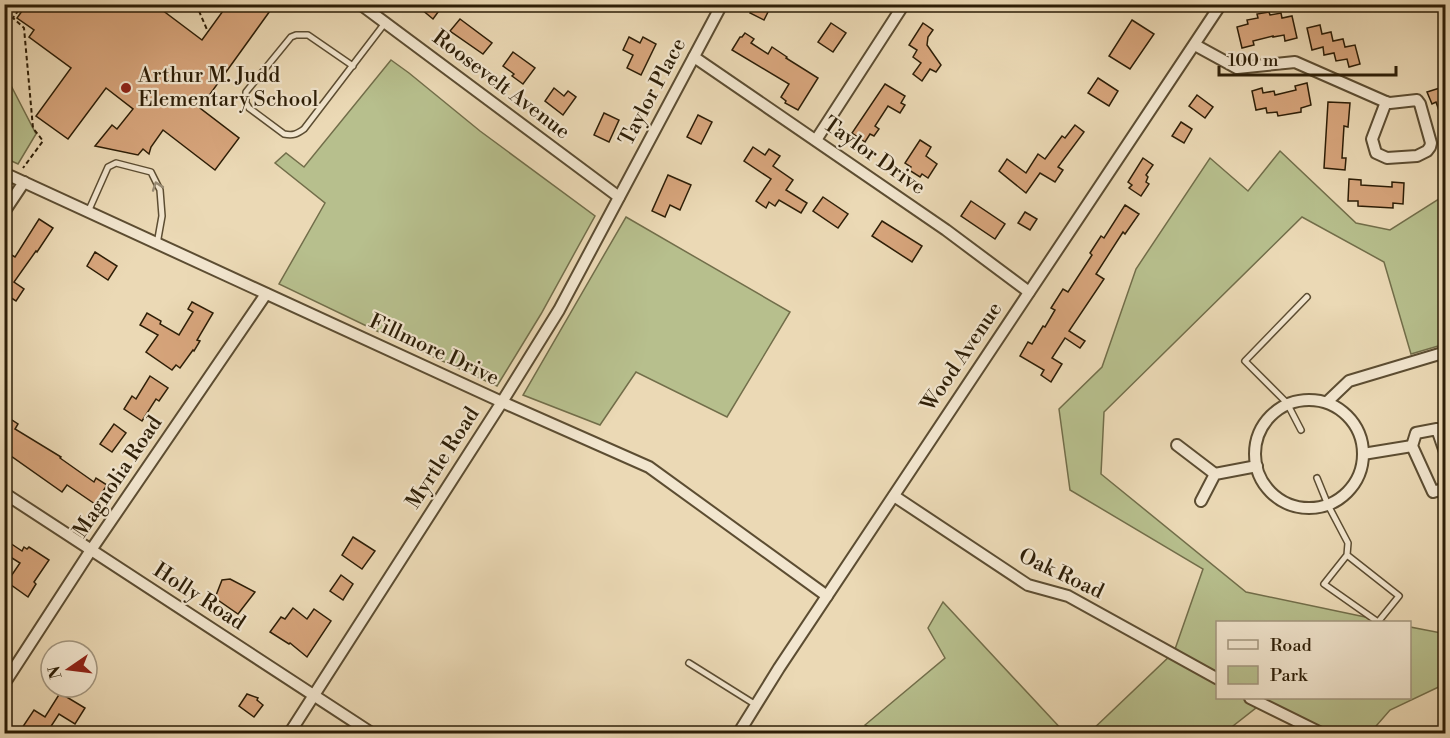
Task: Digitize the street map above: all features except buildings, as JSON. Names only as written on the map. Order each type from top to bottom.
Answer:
[{"type":"street","name":"Roosevelt Avenue","points":[[360,4],[619,197]]},
{"type":"street","name":"Taylor Place","points":[[619,197],[722,4]]},
{"type":"street","points":[[816,140],[904,4]]},
{"type":"street","name":"Wood Avenue","points":[[738,734],[827,596],[1221,4]]},
{"type":"street","points":[[1195,45],[1237,69],[1295,62],[1386,102],[1417,100],[1431,143],[1427,151],[1417,156],[1397,158],[1387,158],[1376,153],[1372,139],[1386,102]]},
{"type":"street","name":"Taylor Drive","points":[[694,57],[946,230],[1029,292]]},
{"type":"street","name":"Fillmore Drive","points":[[4,173],[23,176],[88,212],[649,467],[827,596]]},
{"type":"street","points":[[4,212],[23,176]]},
{"type":"street","name":"Myrtle Road","points":[[289,734],[559,310],[619,197]]},
{"type":"street","name":"Magnolia Road","points":[[4,684],[91,550],[266,294]]},
{"type":"street","points":[[1327,402],[1349,381],[1446,352]]},
{"type":"street","points":[[1309,399],[1327,402],[1338,407],[1355,424],[1364,447],[1361,471],[1356,482],[1339,500],[1316,508],[1292,505],[1281,500],[1263,483],[1257,466],[1255,448],[1260,430],[1270,415],[1287,403],[1309,399]]},
{"type":"street","points":[[1446,455],[1437,429],[1416,433],[1412,446],[1433,492],[1446,488]]},
{"type":"street","points":[[1177,445],[1215,474],[1257,466]]},
{"type":"street","points":[[1363,454],[1412,446]]},
{"type":"street","points":[[1201,501],[1215,474]]},
{"type":"street","name":"Holly Road","points":[[4,492],[373,734]]},
{"type":"street","name":"Oak Road","points":[[894,496],[1028,585],[1068,596],[1216,678]]},
{"type":"street","points":[[1253,699],[1323,734]]},
{"type":"lane","points":[[353,66],[308,35],[296,35],[291,37],[246,92],[246,103],[249,108],[284,134],[291,136],[298,134],[304,129],[353,66],[385,23]]},
{"type":"lane","points":[[88,212],[108,167],[116,163],[151,172],[160,190],[162,216],[158,244]]},
{"type":"lane","points":[[1301,430],[1287,403],[1245,361],[1307,297]]},
{"type":"lane","points":[[1317,478],[1348,543],[1347,555],[1324,584],[1377,621]]},
{"type":"lane","points":[[1347,555],[1399,596],[1379,621]]},
{"type":"lane","points":[[689,663],[756,705]]},
{"type":"path","points":[[22,4],[13,18],[24,28],[33,128],[44,141],[23,176]]},
{"type":"path","points":[[156,6],[169,4]]},
{"type":"path","points":[[196,4],[208,32]]},
{"type":"green space","points":[[391,60],[480,131],[595,216],[541,314],[497,386],[279,284],[325,203],[275,163],[286,153],[304,167]]},
{"type":"green space","points":[[4,72],[36,134],[18,164],[5,158]]},
{"type":"green space","points":[[1280,151],[1356,223],[1390,230],[1445,195],[1445,344],[1411,354],[1384,262],[1302,217],[1104,412],[1101,474],[1246,592],[1384,621],[1216,621],[1216,699],[1411,699],[1411,627],[1441,633],[1445,627],[1445,684],[1390,710],[1370,733],[1327,733],[1265,701],[1224,733],[1089,733],[1174,652],[1203,569],[1070,490],[1059,409],[1102,367],[1136,269],[1210,158],[1248,191]]},
{"type":"green space","points":[[626,217],[790,312],[727,417],[636,372],[600,425],[523,395]]},
{"type":"green space","points":[[943,602],[1065,733],[883,734],[865,725],[945,658],[928,628]]},
{"type":"place","name":"Arthur M. Judd Elementary School","points":[[126,88]]}]
